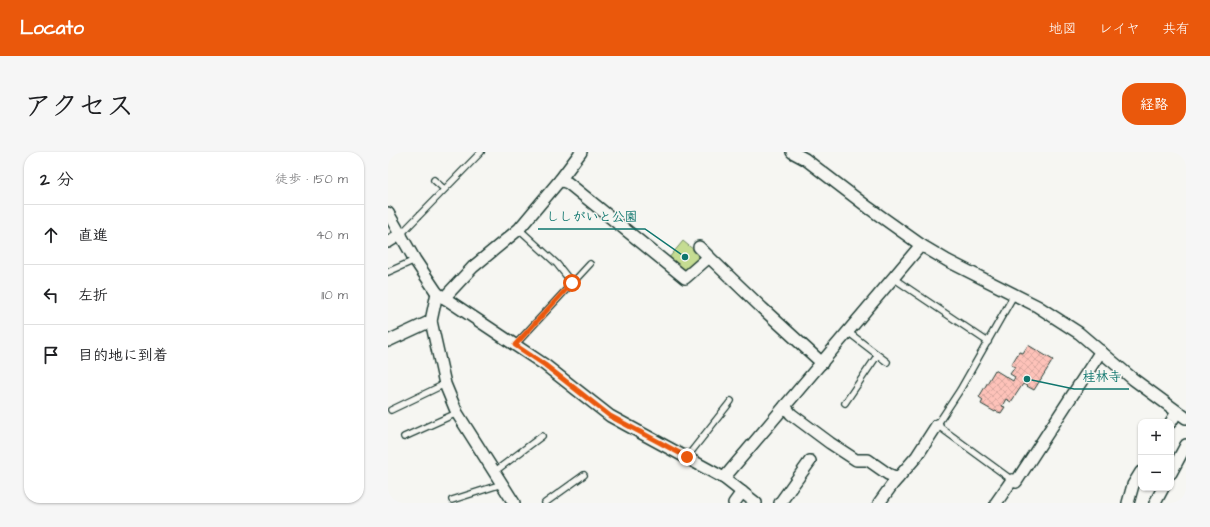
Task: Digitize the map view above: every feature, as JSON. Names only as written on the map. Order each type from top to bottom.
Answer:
[{"type":"street","points":[[514,503],[457,413],[445,384],[431,321],[440,296],[519,229],[560,180],[581,152]]},
{"type":"street","points":[[792,152],[805,159],[869,208],[921,245],[948,261],[1037,306],[1079,333],[1178,417]]},
{"type":"street","points":[[560,180],[568,183],[685,278],[709,257]]},
{"type":"street","points":[[388,213],[415,260],[440,296],[545,365],[610,416],[724,478],[756,503]]},
{"type":"street","points":[[388,242],[401,234]]},
{"type":"street","points":[[724,478],[921,245]]},
{"type":"street","points":[[699,247],[762,308],[822,362]]},
{"type":"street","points":[[388,341],[431,321]]},
{"type":"street","points":[[996,503],[1012,480],[1016,482],[1101,351]]},
{"type":"street","points":[[785,406],[791,414],[856,460],[868,460],[888,474],[898,478]]},
{"type":"street","points":[[879,503],[917,456],[937,424]]},
{"type":"street","points":[[1174,467],[1186,445]]},
{"type":"street","points":[[780,503],[806,476],[810,461]]},
{"type":"street","points":[[1128,503],[1133,485],[1138,477]]},
{"type":"street","points":[[1155,503],[1161,491]]},
{"type":"street","points":[[734,503],[742,492]]},
{"type":"lane","points":[[401,234],[481,152]]},
{"type":"lane","points":[[434,180],[444,190]]},
{"type":"lane","points":[[519,229],[557,264],[572,283]]},
{"type":"lane","points":[[388,272],[415,260]]},
{"type":"lane","points":[[515,345],[590,264]]},
{"type":"lane","points":[[893,278],[988,342]]},
{"type":"lane","points":[[1012,480],[937,424],[960,390],[1014,295]]},
{"type":"lane","points":[[848,332],[877,356],[887,362]]},
{"type":"lane","points":[[845,403],[877,356]]},
{"type":"lane","points":[[391,410],[445,384]]},
{"type":"lane","points":[[687,457],[732,401]]},
{"type":"lane","points":[[404,437],[457,413]]},
{"type":"lane","points":[[494,472],[542,436]]},
{"type":"lane","points":[[545,503],[584,475]]},
{"type":"lane","points":[[452,500],[502,484]]},
{"type":"green space","points":[[683,241],[700,255],[700,260],[687,271],[683,271],[668,259]]},
{"type":"building","points":[[1028,345],[1053,360],[1034,390],[1023,384],[1011,402],[1006,399],[1002,406],[1005,407],[1001,413],[995,412],[981,404],[983,400],[979,397],[995,370],[1013,381],[1015,377],[1010,374],[1015,367],[1011,365],[1019,352],[1023,353]]},
{"type":"place","name":"ししがいと公園","points":[[685,257]]},
{"type":"place","name":"桂林寺","points":[[1027,379]]},
{"type":"route","points":[[572,283],[515,345],[545,365],[610,416],[687,457]]}]
